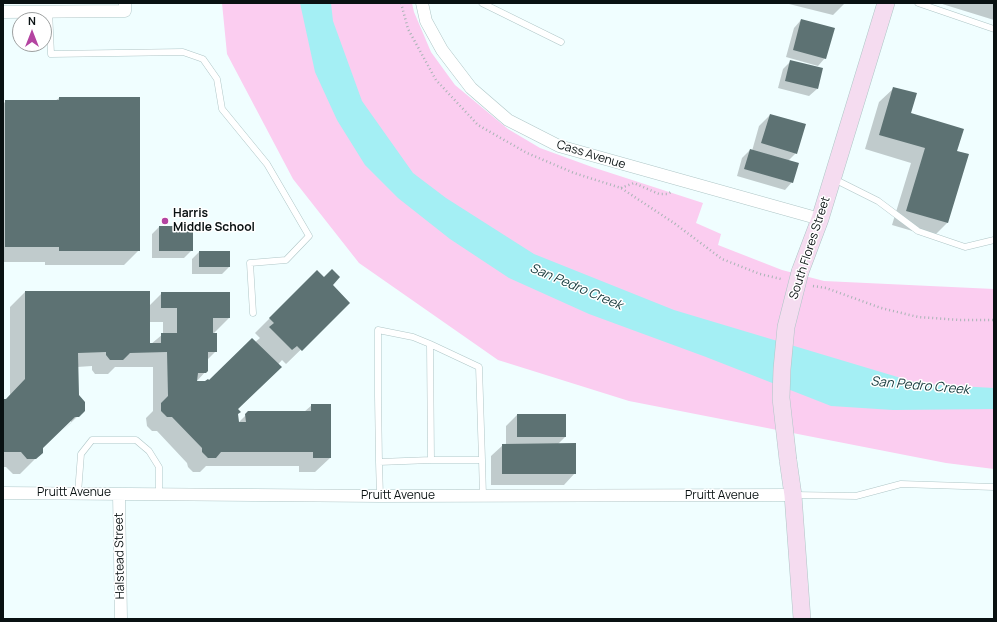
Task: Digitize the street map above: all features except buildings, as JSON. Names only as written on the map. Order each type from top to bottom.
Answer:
[{"type":"main road","name":"South Flores Street","points":[[802,619],[792,495],[781,398],[786,327],[800,272],[820,219],[886,3]]},
{"type":"street","name":"Cass Avenue","points":[[422,3],[426,21],[442,50],[471,88],[508,120],[559,146],[820,219]]},
{"type":"street","points":[[49,12],[125,7]]},
{"type":"street","name":"Pruitt Avenue","points":[[3,493],[380,496],[792,495]]},
{"type":"street","name":"Halstead Street","points":[[119,494],[120,619]]},
{"type":"lane","points":[[482,3],[561,42]]},
{"type":"lane","points":[[918,3],[994,28]]},
{"type":"lane","points":[[51,52],[51,54],[183,52],[203,59],[216,79],[222,109],[267,164],[309,236],[286,260],[250,263],[253,313]]},
{"type":"lane","points":[[832,178],[878,201],[918,231],[965,247],[994,240]]},
{"type":"lane","points":[[380,496],[378,330],[413,337],[480,367],[482,496]]},
{"type":"lane","points":[[430,344],[431,460]]},
{"type":"lane","points":[[78,493],[81,454],[92,440],[136,440],[149,451],[159,467],[159,494]]},
{"type":"lane","points":[[380,462],[482,460]]},
{"type":"lane","points":[[792,495],[856,496],[901,484],[994,487]]},
{"type":"path","points":[[401,3],[408,28],[436,80],[478,125],[527,153],[574,173],[621,188],[674,223],[722,259],[760,274],[782,279]]},
{"type":"path","points":[[621,188],[634,183],[659,194],[667,194],[674,190]]},
{"type":"path","points":[[811,285],[826,288],[881,308],[918,317],[960,320],[994,320]]},
{"type":"shaded area","points":[[222,3],[412,3],[414,12],[431,52],[455,85],[508,129],[540,148],[592,167],[703,203],[696,223],[721,234],[718,245],[782,270],[824,281],[994,289],[994,469],[946,463],[629,401],[498,360],[359,263],[293,179],[227,54]]},
{"type":"water","name":"San Pedro Creek","points":[[300,3],[331,3],[333,21],[362,101],[413,173],[446,198],[534,254],[674,310],[921,384],[994,388],[994,409],[893,410],[831,406],[706,357],[589,314],[509,278],[450,239],[398,198],[365,165],[337,120],[315,72]]},
{"type":"place","name":"Harris Middle School","points":[[165,221]]}]
